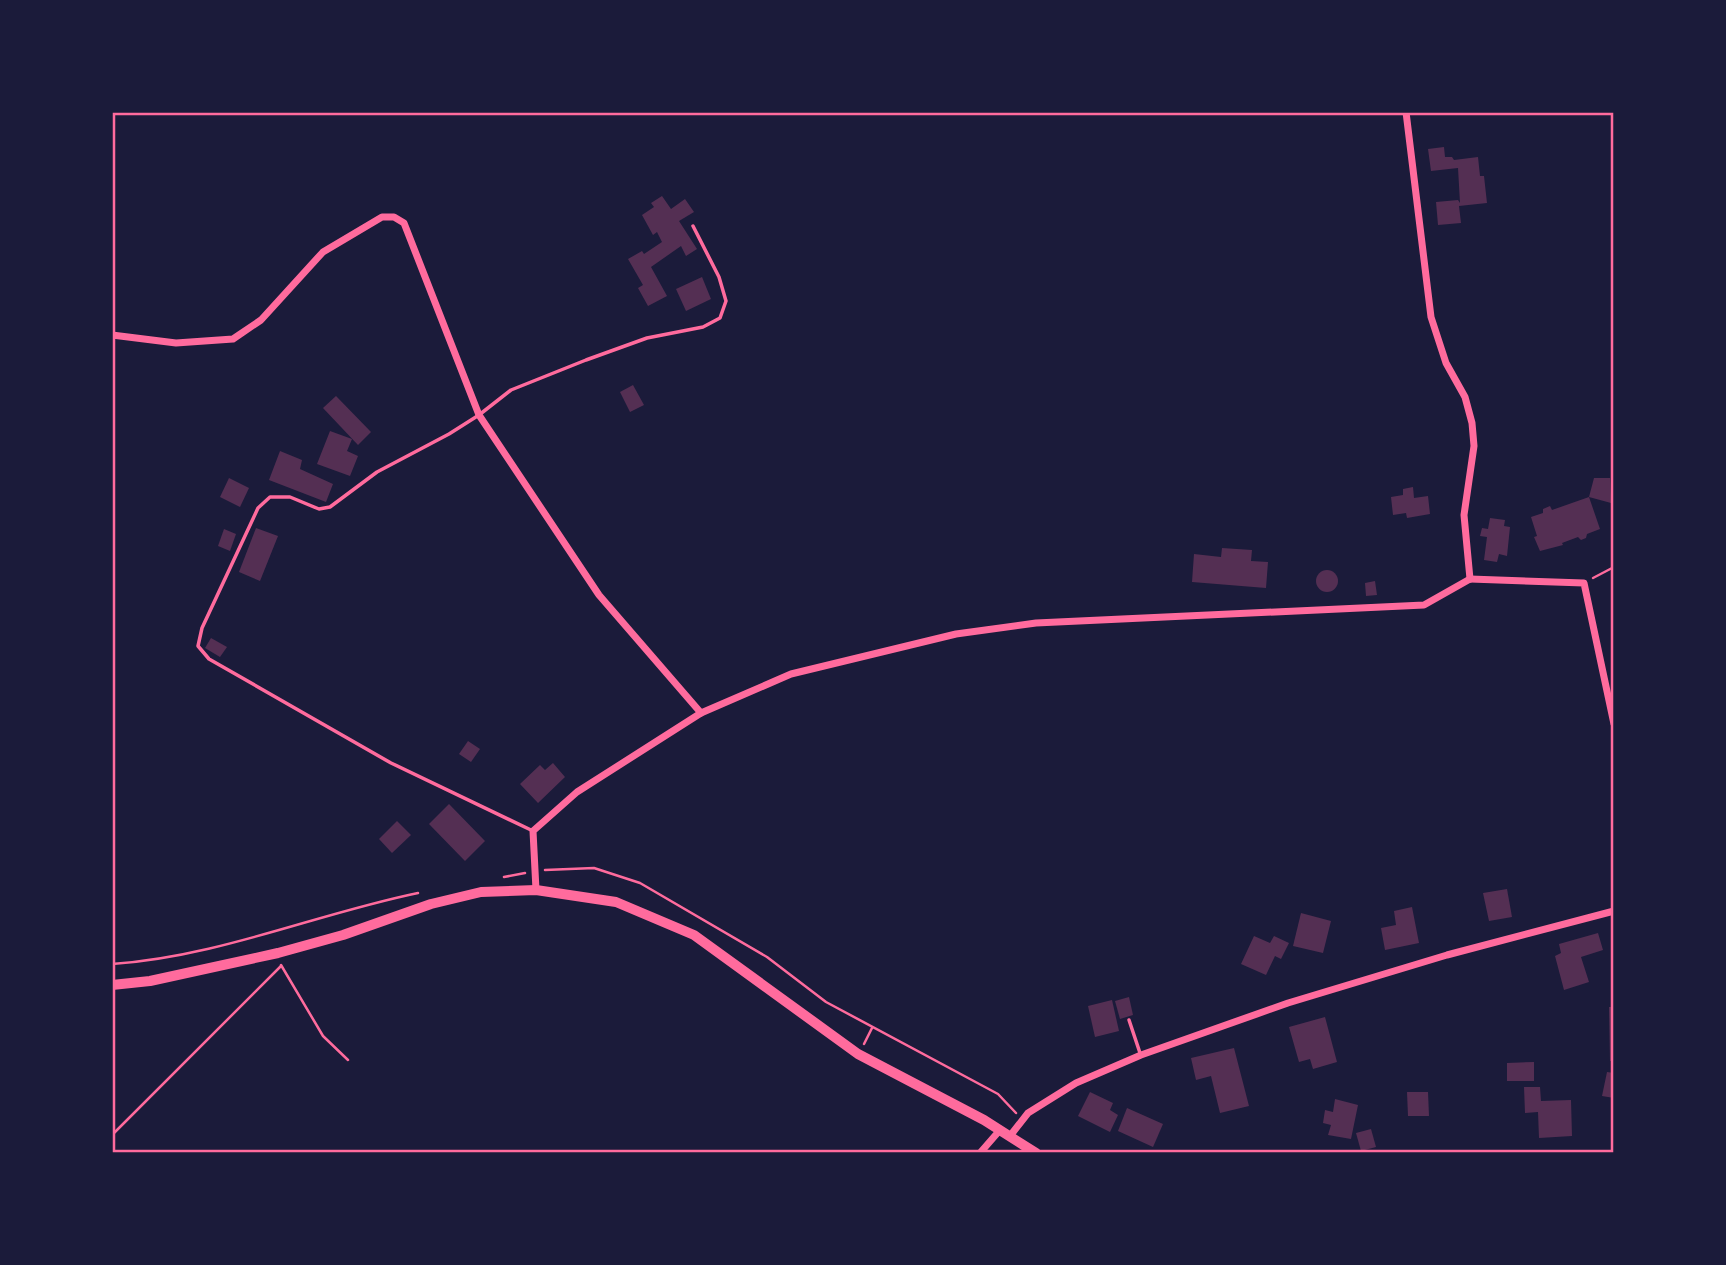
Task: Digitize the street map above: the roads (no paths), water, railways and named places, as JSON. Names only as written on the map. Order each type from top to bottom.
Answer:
[{"type":"main road","points":[[112,985],[150,981],[278,953],[343,935],[431,904],[481,892],[536,890],[616,902],[694,935],[858,1054],[984,1120],[1036,1153]]},
{"type":"street","points":[[1406,112],[1431,317],[1446,363],[1465,397],[1472,423],[1474,446],[1464,515],[1469,579]]},
{"type":"street","points":[[112,335],[176,343],[233,339],[261,320],[323,253],[382,218],[394,217],[404,223],[479,415],[599,595],[701,713]]},
{"type":"street","points":[[536,890],[533,831],[577,792],[701,713],[791,674],[956,635],[1036,623],[1424,605],[1469,579],[1584,583],[1614,724]]},
{"type":"street","points":[[980,1153],[1023,1120],[1028,1113],[1076,1083],[1141,1055],[1289,1003],[1447,955],[1614,911]]},
{"type":"lane","points":[[533,831],[391,763],[209,659],[198,646],[202,628],[258,508],[270,497],[290,497],[319,509],[330,507],[377,471],[479,415],[511,390],[647,338],[703,327],[720,318],[726,301],[719,277],[693,226]]},
{"type":"lane","points":[[1129,1020],[1141,1055]]}]
